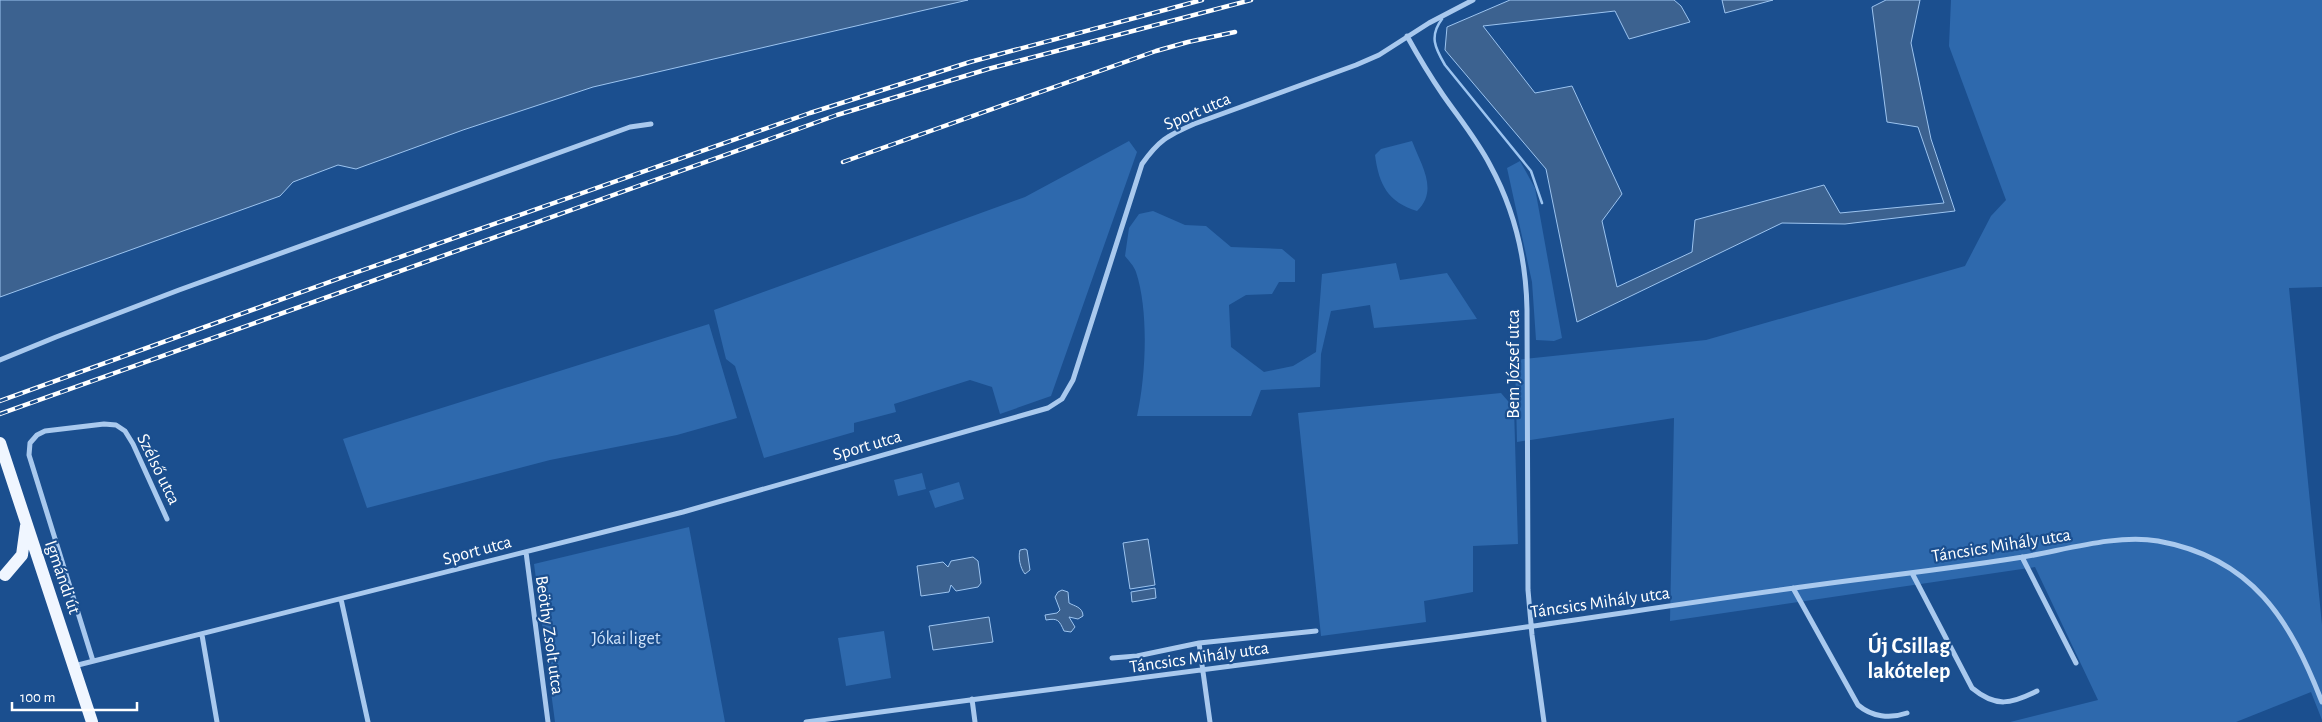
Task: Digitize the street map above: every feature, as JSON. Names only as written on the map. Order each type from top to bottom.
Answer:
[{"type":"main road","name":"Igmándi út","points":[[0,443],[92,722]]},
{"type":"main road","points":[[5,575],[22,555],[27,524]]},
{"type":"street","name":"Sport utca","points":[[74,666],[683,512],[1048,408],[1062,399],[1073,380],[1142,164],[1156,144],[1194,124],[1379,55],[1407,36],[1474,0]]},
{"type":"street","name":"Bem József utca","points":[[1407,36],[1428,73],[1490,164],[1502,190],[1522,256],[1526,281],[1528,590],[1544,722]]},
{"type":"street","points":[[0,360],[198,283],[630,127],[651,124]]},
{"type":"street","name":"Szélső utca","points":[[93,661],[29,455],[30,443],[40,433],[49,429],[104,424],[121,428],[133,444],[167,519]]},
{"type":"street","name":"Táncsics Mihály utca","points":[[806,722],[1912,573],[2120,540],[2142,539],[2175,545],[2214,560],[2254,588],[2278,614],[2299,648],[2322,702]]},
{"type":"street","name":"Beöthy Zsolt utca","points":[[526,552],[548,722]]},
{"type":"street","points":[[2022,557],[2076,663]]},
{"type":"street","points":[[1912,573],[1972,688],[1988,700],[2005,702],[2020,700],[2037,691]]},
{"type":"street","points":[[1793,588],[1858,705],[1878,715],[1895,717],[1907,714]]},
{"type":"street","points":[[341,599],[368,722]]},
{"type":"street","points":[[1112,658],[1138,656],[1199,643],[1316,631]]},
{"type":"street","points":[[202,635],[217,722]]},
{"type":"street","points":[[1199,643],[1210,722]]},
{"type":"street","points":[[972,699],[975,722]]},
{"type":"green space","points":[[1951,0],[2322,0],[2322,287],[2289,288],[2322,625],[2322,720],[2311,692],[2236,722],[2010,722],[2098,700],[2035,567],[1670,621],[1674,418],[1517,442],[1515,360],[1706,340],[1965,266],[1991,216],[2006,200],[1949,46]]},
{"type":"green space","points":[[1129,141],[1137,152],[1051,396],[1000,414],[992,387],[970,380],[894,404],[896,412],[854,423],[854,432],[764,458],[735,366],[726,359],[714,310],[1025,197]]},
{"type":"green space","points":[[1412,141],[1426,177],[1427,186],[1427,195],[1417,211],[1399,203],[1387,191],[1379,175],[1375,155],[1381,149]]},
{"type":"green space","points":[[1520,161],[1535,188],[1562,338],[1554,341],[1536,340],[1532,282],[1507,168]]},
{"type":"green space","points":[[1153,211],[1185,225],[1206,226],[1231,247],[1282,249],[1295,260],[1295,282],[1279,282],[1272,294],[1246,295],[1229,305],[1231,347],[1264,372],[1293,366],[1316,352],[1322,274],[1396,263],[1400,280],[1447,273],[1477,319],[1374,328],[1370,305],[1331,311],[1321,354],[1320,387],[1261,390],[1251,416],[1137,416],[1144,363],[1143,305],[1136,272],[1125,256],[1129,228],[1139,214]]},
{"type":"green space","points":[[709,324],[737,418],[677,435],[550,460],[367,508],[343,439]]},
{"type":"green space","points":[[1501,393],[1514,408],[1518,544],[1473,546],[1473,592],[1424,601],[1426,622],[1321,636],[1298,413]]},
{"type":"green space","points":[[922,473],[926,489],[898,496],[894,480]]},
{"type":"green space","points":[[959,482],[964,499],[935,508],[929,491]]},
{"type":"green space","name":"Jókai liget","points":[[689,527],[725,722],[555,722],[534,564]]},
{"type":"green space","points":[[884,631],[891,678],[846,686],[838,638]]},
{"type":"shaded area","points":[[0,0],[968,0],[593,87],[463,130],[356,169],[338,165],[293,182],[280,196],[0,297]]},
{"type":"shaded area","points":[[1510,0],[1674,0],[1681,6],[1690,22],[1629,39],[1615,11],[1483,26],[1535,93],[1572,86],[1622,194],[1602,221],[1617,287],[1692,252],[1695,220],[1824,185],[1840,213],[1944,203],[1918,127],[1887,122],[1872,7],[1886,0],[1920,0],[1911,43],[1931,139],[1955,211],[1845,224],[1782,223],[1577,322],[1546,169],[1445,50],[1447,27]]},
{"type":"shaded area","points":[[1722,0],[1773,0],[1725,13]]},
{"type":"shaded area","points":[[1148,539],[1155,585],[1130,589],[1123,543]]},
{"type":"shaded area","points":[[1020,550],[1027,550],[1030,570],[1025,574],[1019,556]]},
{"type":"shaded area","points":[[973,557],[978,561],[981,583],[978,587],[956,591],[951,585],[949,592],[921,596],[917,566],[943,562],[948,567],[951,561]]},
{"type":"shaded area","points":[[1155,588],[1156,598],[1132,602],[1131,592]]},
{"type":"shaded area","points":[[1062,590],[1068,592],[1069,603],[1076,606],[1083,613],[1083,616],[1078,619],[1069,617],[1075,627],[1071,632],[1064,631],[1058,621],[1053,619],[1046,620],[1045,615],[1057,613],[1060,610],[1055,597]]},
{"type":"shaded area","points":[[989,617],[993,642],[933,650],[929,626]]},
{"type":"waterway","points":[[1442,19],[1438,25],[1435,37],[1436,47],[1441,59],[1531,171],[1542,203]]},
{"type":"railway","points":[[0,401],[346,276],[810,113],[970,62],[1202,0]]},
{"type":"railway","points":[[0,414],[837,115],[988,69],[1251,0]]},
{"type":"railway","points":[[843,162],[1156,51],[1235,32]]},
{"type":"district","name":"Új Csillag lakótelep","points":[[1909,658]]}]
